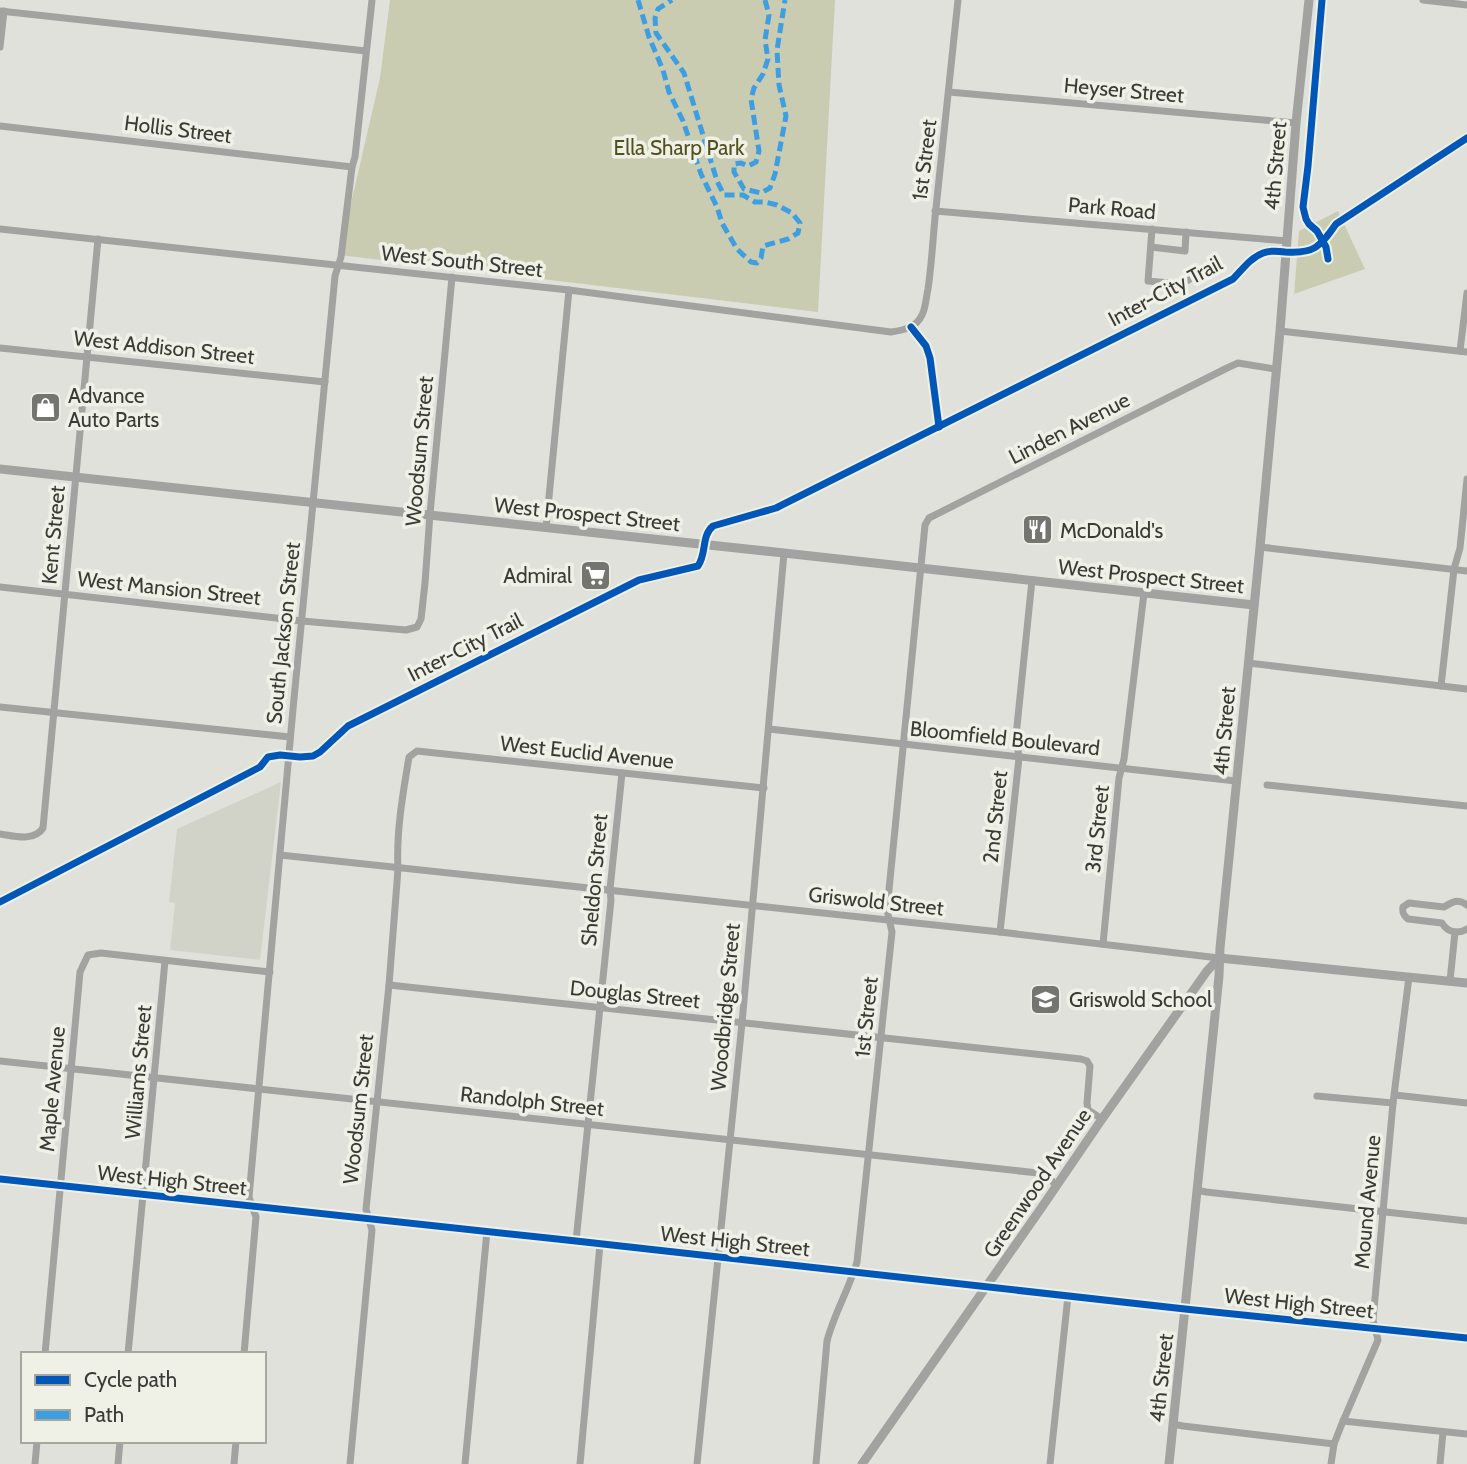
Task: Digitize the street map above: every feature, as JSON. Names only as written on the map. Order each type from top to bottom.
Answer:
[{"type":"street","name":"South Jackson Street","points":[[244,1352],[256,1217],[249,1197],[290,737],[335,276],[341,257],[355,157],[372,0]]},
{"type":"street","name":"1st Street","points":[[917,323],[925,307],[929,279],[958,0]]},
{"type":"street","name":"4th Street","points":[[1169,1464],[1219,976],[1309,0]]},
{"type":"street","points":[[1423,0],[1467,5]]},
{"type":"street","points":[[0,47],[2,11],[366,51]]},
{"type":"street","name":"Heyser Street","points":[[949,92],[1296,123]]},
{"type":"street","name":"Hollis Street","points":[[0,126],[352,167]]},
{"type":"street","name":"Park Road","points":[[935,211],[1287,241]]},
{"type":"street","name":"West South Street","points":[[0,229],[569,290],[891,332],[917,323]]},
{"type":"street","points":[[1152,229],[1148,281],[1181,284],[1196,276]]},
{"type":"street","points":[[1151,247],[1185,251],[1186,232]]},
{"type":"street","name":"Kent Street","points":[[0,834],[30,837],[39,834],[43,828],[98,239]]},
{"type":"street","name":"Woodsum Street","points":[[417,627],[421,619],[425,583],[452,277]]},
{"type":"street","points":[[546,528],[569,290]]},
{"type":"street","points":[[1279,331],[1464,351],[1467,293]]},
{"type":"street","name":"West Addison Street","points":[[0,348],[325,382]]},
{"type":"street","name":"Linden Avenue","points":[[920,569],[925,525],[929,518],[1238,363],[1275,369]]},
{"type":"street","name":"West Prospect Street","points":[[0,469],[1254,605]]},
{"type":"street","points":[[1441,686],[1467,479]]},
{"type":"street","points":[[1260,547],[1467,571]]},
{"type":"street","name":"Woodbridge Street","points":[[697,1464],[742,1023],[784,553]]},
{"type":"street","name":"1st Street","points":[[816,1464],[827,1341],[857,1262],[892,932],[887,910],[920,569]]},
{"type":"street","name":"2nd Street","points":[[1000,932],[1019,758],[1016,736],[1032,580]]},
{"type":"street","name":"West Mansion Street","points":[[0,587],[302,621],[406,630],[417,627]]},
{"type":"street","name":"3rd Street","points":[[1103,944],[1121,769],[1144,593]]},
{"type":"street","points":[[1248,663],[1467,689]]},
{"type":"street","points":[[0,707],[290,737]]},
{"type":"street","name":"Bloomfield Boulevard","points":[[769,729],[1237,781]]},
{"type":"street","name":"West Euclid Avenue","points":[[409,757],[417,751],[764,788]]},
{"type":"street","name":"Woodsum Street","points":[[350,1464],[372,1230],[366,1209],[409,757]]},
{"type":"street","name":"Sheldon Street","points":[[576,1241],[622,773]]},
{"type":"street","points":[[1267,786],[1467,806]]},
{"type":"street","name":"Griswold Street","points":[[280,855],[1467,983]]},
{"type":"street","points":[[1467,905],[1452,901],[1444,907],[1441,916],[1442,923],[1449,930],[1455,932],[1467,929]]},
{"type":"street","points":[[1442,923],[1408,919],[1404,915],[1403,906],[1409,903],[1444,907]]},
{"type":"street","points":[[1450,981],[1455,932]]},
{"type":"street","name":"Maple Avenue","points":[[45,1352],[80,972],[88,955],[101,953],[165,961]]},
{"type":"street","name":"Greenwood Avenue","points":[[863,1464],[1101,1119],[1219,958]]},
{"type":"street","points":[[165,961],[270,972]]},
{"type":"street","name":"Williams Street","points":[[128,1352],[165,961]]},
{"type":"street","name":"Mound Avenue","points":[[1331,1464],[1334,1444],[1343,1420],[1378,1339],[1373,1320],[1394,1099],[1409,977]]},
{"type":"street","name":"Douglas Street","points":[[389,985],[1087,1061],[1090,1066],[1088,1110],[1101,1119]]},
{"type":"street","name":"Randolph Street","points":[[0,1061],[1038,1173],[1050,1178],[1056,1186]]},
{"type":"street","points":[[1317,1096],[1467,1102]]},
{"type":"street","name":"West High Street","points":[[0,1180],[1467,1338]]},
{"type":"street","points":[[1197,1190],[1467,1221]]},
{"type":"street","points":[[465,1464],[486,1231]]},
{"type":"street","points":[[580,1464],[600,1244]]},
{"type":"street","points":[[1050,1464],[1068,1296]]},
{"type":"street","points":[[1343,1420],[1467,1434]]},
{"type":"street","points":[[1173,1423],[1334,1444]]},
{"type":"street","points":[[1440,1464],[1443,1432]]},
{"type":"street","points":[[35,1464],[37,1443]]},
{"type":"street","points":[[118,1464],[120,1443]]},
{"type":"street","points":[[234,1464],[236,1443]]},
{"type":"shaded area","points":[[281,782],[260,960],[170,950],[175,903],[169,902],[177,829]]},
{"type":"green space","name":"Ella Sharp Park","points":[[390,0],[835,0],[818,312],[339,255],[380,78]]},
{"type":"green space","points":[[1338,211],[1365,269],[1294,294],[1299,231]]},
{"type":"marked path","points":[[638,0],[669,92],[683,121],[701,174],[722,223],[737,249],[751,262],[757,263],[761,258],[763,246],[788,239],[798,233],[800,223],[792,213],[777,205],[755,202],[743,195],[724,195],[717,181],[684,73],[656,33],[655,18],[658,9],[672,0]]},
{"type":"marked path","points":[[765,0],[769,15],[765,40],[768,59],[751,99],[759,151],[756,162],[748,166],[734,164],[734,172],[744,189],[761,193],[770,188],[775,174],[786,116],[779,85],[777,50],[785,0]]},
{"type":"cycle path","points":[[1322,0],[1303,207],[1306,219],[1326,247],[1328,259]]},
{"type":"cycle path","name":"Inter-City Trail","points":[[0,902],[260,767],[268,757],[313,756],[348,726],[639,580],[698,566],[707,535],[713,526],[776,508],[1233,279],[1258,255],[1268,251],[1310,250],[1320,243],[1336,224],[1467,138]]},
{"type":"cycle path","points":[[911,327],[926,346],[930,358],[939,427]]},
{"type":"cycle path","points":[[0,1179],[1467,1338]]},
{"type":"place","name":"Advance Auto Parts","points":[[45,407]]},
{"type":"place","name":"McDonald's","points":[[1037,530]]},
{"type":"place","name":"Admiral","points":[[595,575]]},
{"type":"place","name":"Griswold School","points":[[1046,999]]}]
